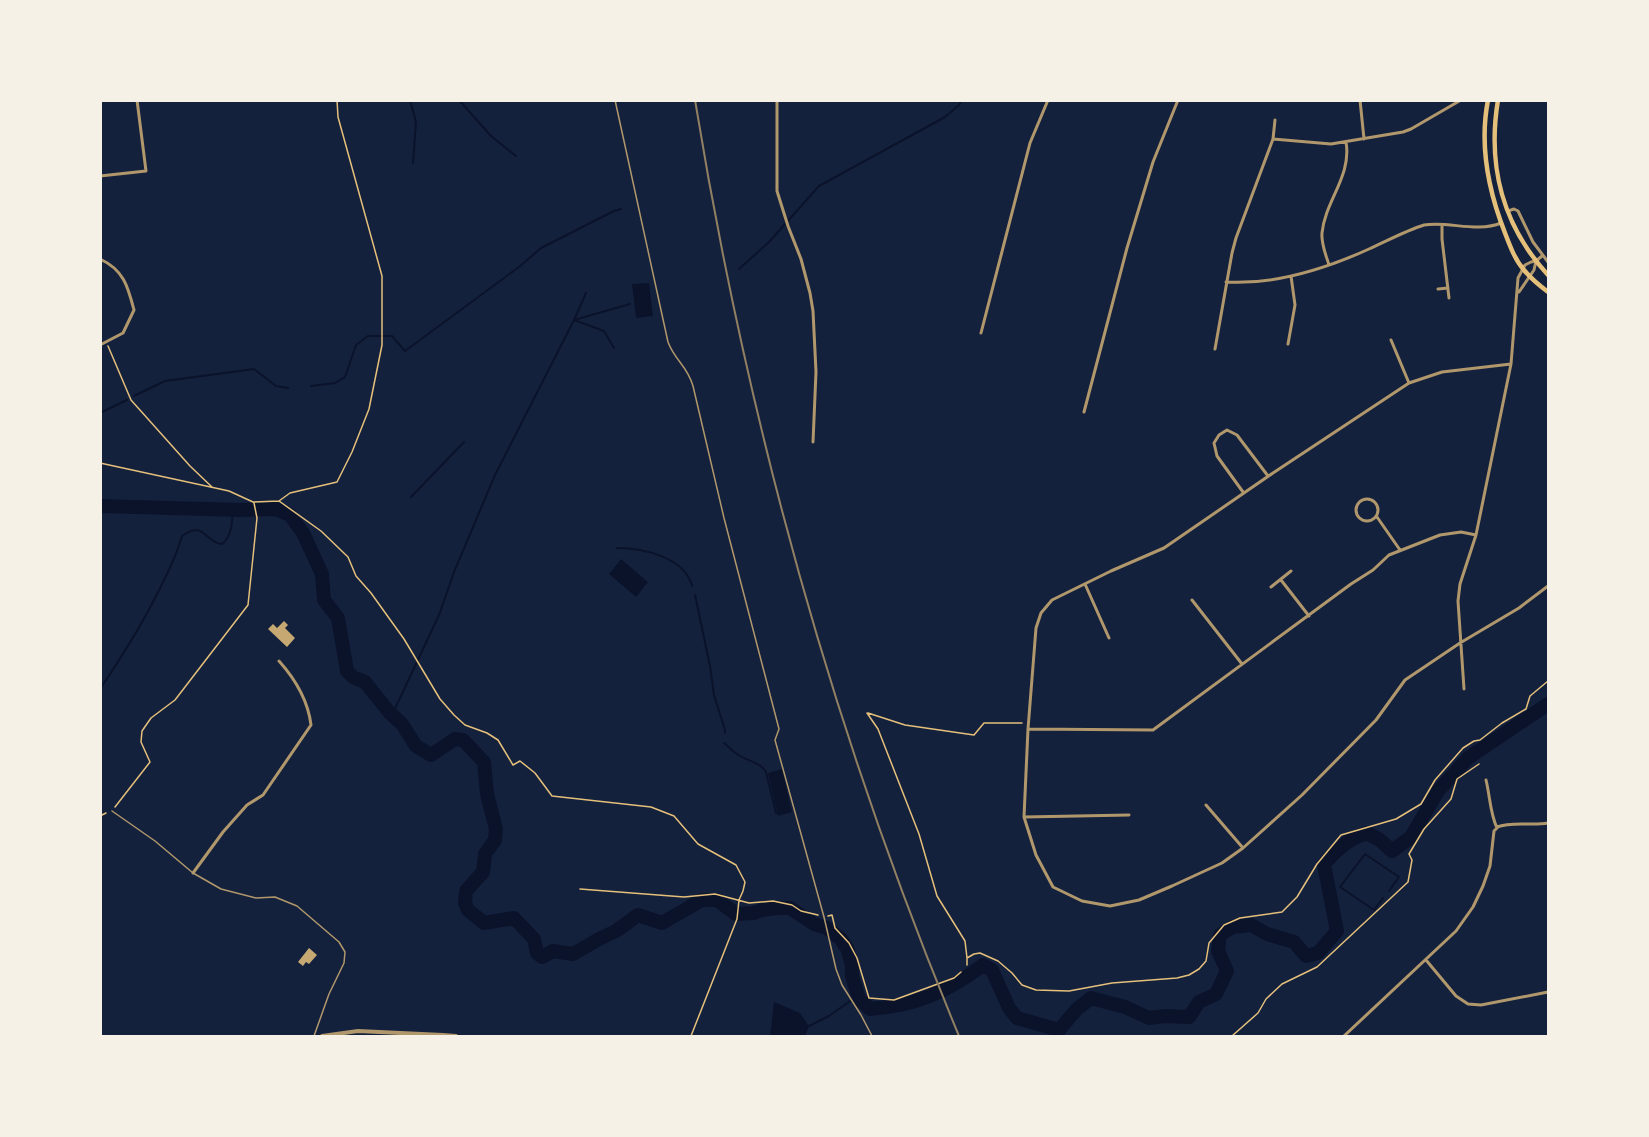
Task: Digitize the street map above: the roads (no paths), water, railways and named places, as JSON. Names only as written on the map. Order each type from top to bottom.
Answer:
[{"type":"main road","points":[[1488,100],[1484,135],[1485,156],[1501,223],[1523,269],[1548,292]]},
{"type":"main road","points":[[1498,100],[1494,125],[1494,147],[1497,172],[1508,212],[1520,237],[1548,275]]},
{"type":"street","points":[[100,176],[146,171],[137,100]]},
{"type":"street","points":[[777,100],[776,183],[785,218],[801,259],[813,311],[816,372],[813,442]]},
{"type":"street","points":[[981,333],[1030,143],[1048,100]]},
{"type":"street","points":[[1084,412],[1133,228],[1153,162],[1178,100]]},
{"type":"street","points":[[1360,100],[1364,139]]},
{"type":"street","points":[[1273,139],[1331,144],[1407,131],[1461,100]]},
{"type":"street","points":[[1215,350],[1236,238],[1273,139],[1275,120]]},
{"type":"street","points":[[1329,265],[1323,246],[1322,232],[1347,161],[1346,142]]},
{"type":"street","points":[[1508,212],[1514,209],[1518,211],[1529,236],[1548,262]]},
{"type":"street","points":[[1226,282],[1292,276],[1329,265],[1428,225],[1489,227],[1501,223]]},
{"type":"street","points":[[1443,225],[1442,239],[1449,298]]},
{"type":"street","points":[[1517,300],[1521,286],[1542,255]]},
{"type":"street","points":[[100,259],[112,265],[128,284],[134,310],[123,333],[100,345]]},
{"type":"street","points":[[1464,688],[1459,593],[1476,535],[1511,364],[1518,283],[1523,269],[1529,262],[1536,261]]},
{"type":"street","points":[[1288,344],[1295,305],[1292,276]]},
{"type":"street","points":[[1438,289],[1448,288]]},
{"type":"street","points":[[1391,340],[1409,383]]},
{"type":"street","points":[[1511,364],[1442,372],[1409,383],[1164,548],[1052,600],[1041,614],[1036,628],[1024,817],[1036,855],[1053,887],[1082,901],[1110,906],[1139,900],[1222,863],[1243,848],[1302,795],[1376,720],[1406,680],[1460,643],[1519,608],[1548,586]]},
{"type":"street","points":[[1244,493],[1217,456],[1214,443],[1219,435],[1227,430],[1237,435],[1268,476]]},
{"type":"street","points":[[1364,499],[1376,502],[1379,510],[1377,517],[1368,522],[1360,520],[1356,512],[1358,504],[1364,499]]},
{"type":"street","points":[[1377,517],[1400,551]]},
{"type":"street","points":[[1028,729],[1153,730],[1373,570],[1389,555],[1440,535],[1461,532],[1476,535]]},
{"type":"street","points":[[1271,587],[1291,571]]},
{"type":"street","points":[[1281,580],[1309,616]]},
{"type":"street","points":[[1085,584],[1109,638]]},
{"type":"street","points":[[1192,600],[1242,664]]},
{"type":"street","points":[[193,873],[223,832],[247,805],[262,795],[311,725],[304,695],[291,674],[279,661]]},
{"type":"street","points":[[1486,780],[1493,819],[1497,828]]},
{"type":"street","points":[[1206,806],[1243,848]]},
{"type":"street","points":[[1024,817],[1129,815]]},
{"type":"street","points":[[1344,1036],[1456,931],[1473,908],[1490,866],[1494,831],[1504,825],[1548,823]]},
{"type":"street","points":[[1426,960],[1456,996],[1468,1004],[1481,1005],[1548,992]]},
{"type":"street","points":[[322,1036],[358,1032],[456,1036]]},
{"type":"lane","points":[[615,100],[668,342],[674,356],[690,374],[724,518],[779,729],[775,740],[836,969],[846,992],[872,1036]]},
{"type":"lane","points":[[112,811],[155,841],[193,873],[220,889],[256,898],[275,897],[297,906],[339,942],[345,952],[344,963],[329,994],[314,1036]]},
{"type":"water","points":[[649,283],[653,316],[636,318],[632,284]]},
{"type":"water","points":[[621,559],[648,582],[636,597],[609,574]]},
{"type":"water","points":[[782,769],[792,812],[778,816],[768,773]]},
{"type":"water","points":[[774,1002],[800,1013],[809,1026],[805,1036],[770,1036]]},
{"type":"waterway","points":[[410,100],[416,122],[413,163]]},
{"type":"waterway","points":[[459,100],[491,136],[516,156]]},
{"type":"waterway","points":[[739,269],[769,242],[819,186],[945,117],[962,100]]},
{"type":"waterway","points":[[311,386],[335,383],[345,377],[356,345],[368,336],[392,336],[405,351],[519,267],[541,248],[621,209]]},
{"type":"waterway","points":[[586,293],[574,320],[604,331],[614,348]]},
{"type":"waterway","points":[[392,715],[439,615],[454,572],[495,475],[574,320],[630,304]]},
{"type":"waterway","points":[[134,396],[165,381],[254,369],[276,386],[288,388]]},
{"type":"waterway","points":[[100,413],[127,400]]},
{"type":"waterway","points":[[411,497],[464,442]]},
{"type":"waterway","points":[[100,506],[276,509],[290,515],[303,533],[322,574],[324,600],[338,618],[347,671],[353,677],[365,682],[389,712],[402,724],[416,746],[431,755],[455,739],[463,740],[484,762],[487,794],[496,829],[495,840],[485,854],[483,872],[466,891],[465,903],[468,910],[484,923],[514,918],[534,939],[537,953],[542,957],[553,951],[573,954],[616,931],[638,915],[662,923],[702,900],[717,900],[736,914],[790,908],[814,924],[827,928],[841,939],[847,948],[859,999],[870,1009],[901,1005],[930,996],[957,983],[983,965],[992,970],[1009,1008],[1017,1018],[1059,1030],[1077,1009],[1091,998],[1125,1007],[1149,1018],[1189,1017],[1199,1002],[1216,994],[1227,971],[1218,951],[1220,935],[1232,927],[1251,925],[1267,934],[1294,942],[1306,956],[1318,953],[1337,931],[1324,864],[1334,853],[1343,845],[1367,833],[1380,840],[1392,851],[1411,837],[1438,791],[1468,758],[1548,704]]},
{"type":"waterway","points":[[100,689],[130,644],[150,608],[177,552],[182,536],[195,530],[222,544],[230,533],[233,510]]},
{"type":"waterway","points":[[617,548],[650,552],[672,561],[688,576],[692,586]]},
{"type":"waterway","points":[[695,595],[714,695],[725,733]]},
{"type":"waterway","points":[[724,743],[738,755],[764,769],[777,813]]},
{"type":"waterway","points":[[1383,898],[1374,910],[1340,887],[1365,854],[1399,877],[1389,891]]},
{"type":"waterway","points":[[809,1026],[829,1016],[853,999],[859,999]]},
{"type":"railway","points":[[695,100],[716,221],[741,341],[800,576],[834,692],[872,808],[959,1036]]}]
